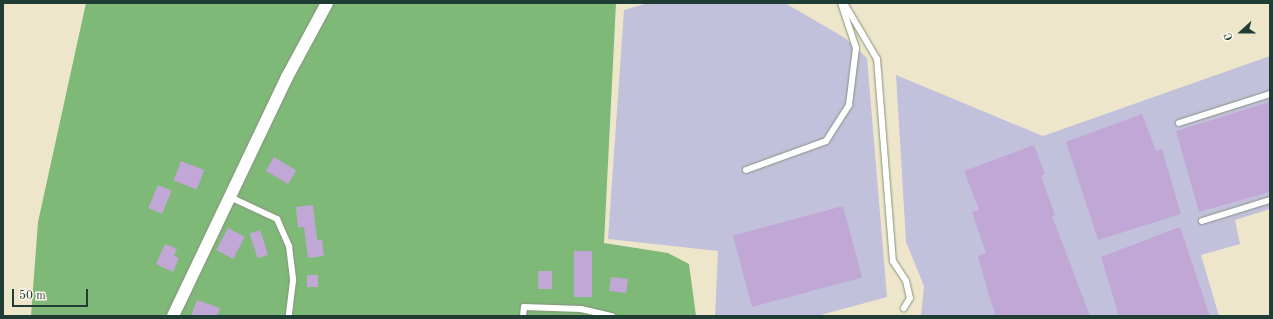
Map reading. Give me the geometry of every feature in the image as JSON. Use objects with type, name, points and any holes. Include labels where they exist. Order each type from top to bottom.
[{"type":"street","points":[[173,316],[232,198],[287,77],[327,3]]},
{"type":"lane","points":[[746,170],[826,141],[849,105],[856,48],[843,3]]},
{"type":"lane","points":[[843,3],[877,59],[893,261],[906,281],[910,298],[904,308]]},
{"type":"lane","points":[[1179,123],[1270,94]]},
{"type":"lane","points":[[232,198],[277,219],[289,246],[293,280],[289,316]]},
{"type":"lane","points":[[1202,221],[1270,200]]},
{"type":"lane","points":[[523,316],[524,307],[580,309],[612,316]]},
{"type":"shaded area","points":[[648,3],[785,3],[845,38],[867,58],[887,297],[817,316],[715,316],[718,251],[608,239],[624,10]]},
{"type":"shaded area","points":[[1270,56],[1270,209],[1235,220],[1240,244],[1201,255],[1219,316],[921,316],[924,286],[906,242],[896,75],[1043,136]]},
{"type":"green space","points":[[86,3],[616,3],[604,243],[668,253],[689,264],[696,316],[31,316],[38,222]]},
{"type":"building","points":[[1270,102],[1270,192],[1199,212],[1176,131]]},
{"type":"building","points":[[1142,114],[1156,151],[1162,149],[1181,214],[1098,240],[1066,142]]},
{"type":"building","points":[[1034,145],[1045,174],[1041,176],[1055,215],[1052,216],[1090,316],[996,316],[988,293],[978,256],[986,253],[972,212],[979,210],[964,171]]},
{"type":"building","points":[[274,157],[296,170],[288,184],[266,171]]},
{"type":"building","points":[[181,161],[204,170],[197,190],[173,181]]},
{"type":"building","points":[[158,185],[172,191],[162,214],[148,208]]},
{"type":"building","points":[[313,205],[317,240],[322,240],[324,256],[308,258],[304,227],[298,228],[296,207]]},
{"type":"building","points":[[843,206],[862,277],[752,307],[733,236]]},
{"type":"building","points":[[1180,227],[1210,316],[1119,316],[1101,257]]},
{"type":"building","points":[[228,228],[245,237],[233,259],[216,250]]},
{"type":"building","points":[[260,230],[268,255],[258,258],[250,233]]},
{"type":"building","points":[[165,244],[177,249],[174,256],[179,258],[173,272],[156,264]]},
{"type":"building","points":[[574,251],[592,251],[592,297],[574,297]]},
{"type":"building","points":[[538,271],[552,271],[552,289],[538,289]]},
{"type":"building","points":[[307,275],[318,275],[318,287],[307,287]]},
{"type":"building","points":[[611,277],[628,279],[626,293],[609,291]]},
{"type":"building","points":[[197,300],[220,308],[217,316],[191,316]]}]
